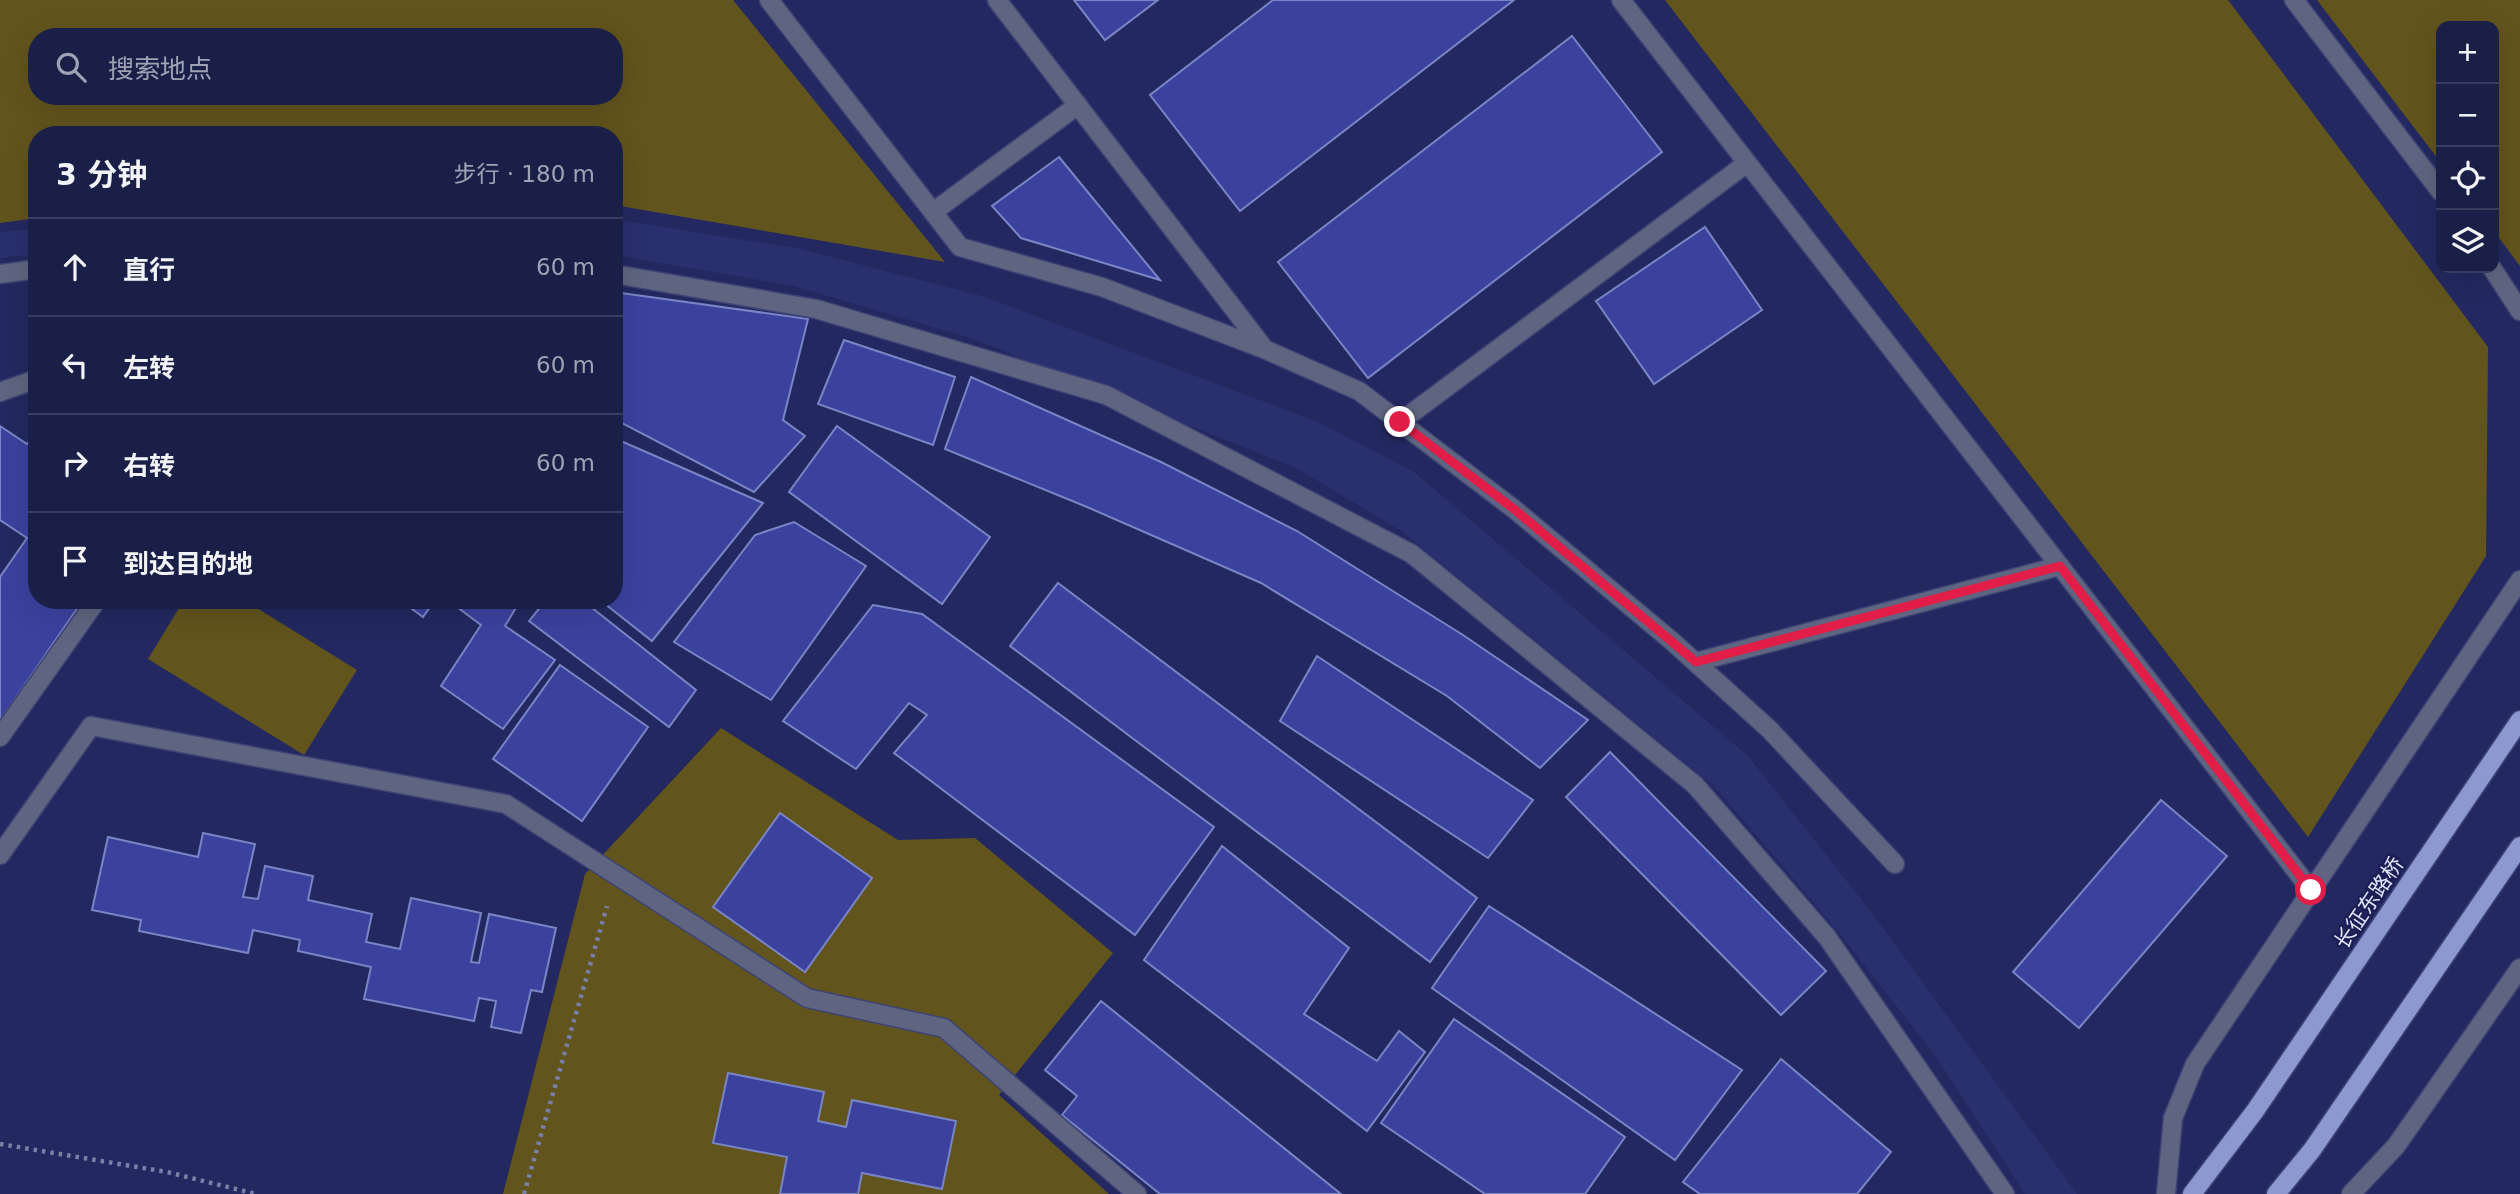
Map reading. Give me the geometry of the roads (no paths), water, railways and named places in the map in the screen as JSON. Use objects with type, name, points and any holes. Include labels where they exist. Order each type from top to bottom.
[{"type":"main road","name":"长征东路桥","points":[[2192,1194],[2255,1111],[2520,720]]},
{"type":"main road","points":[[2276,1194],[2312,1150],[2520,846]]},
{"type":"street","points":[[769,0],[960,247],[1102,287],[1264,349],[1359,390],[1514,509],[1696,662],[1770,730],[1895,864]]},
{"type":"street","points":[[997,0],[1264,349]]},
{"type":"street","points":[[1621,0],[2311,890]]},
{"type":"street","points":[[2294,0],[2436,185]]},
{"type":"street","points":[[933,212],[1078,105]]},
{"type":"street","points":[[1400,422],[1747,163]]},
{"type":"street","points":[[0,274],[28,270]]},
{"type":"street","points":[[2495,273],[2520,311]]},
{"type":"street","points":[[623,276],[816,309],[1106,395],[1412,554],[1695,785],[1827,937],[2005,1194]]},
{"type":"street","points":[[0,392],[28,382]]},
{"type":"street","points":[[1696,662],[2060,566]]},
{"type":"street","points":[[2166,1194],[2174,1118],[2195,1064],[2520,580]]},
{"type":"street","points":[[0,737],[91,609]]},
{"type":"street","points":[[0,855],[91,726],[506,804],[807,998],[944,1028],[1137,1194]]},
{"type":"street","points":[[2351,1194],[2396,1146],[2520,968]]}]
